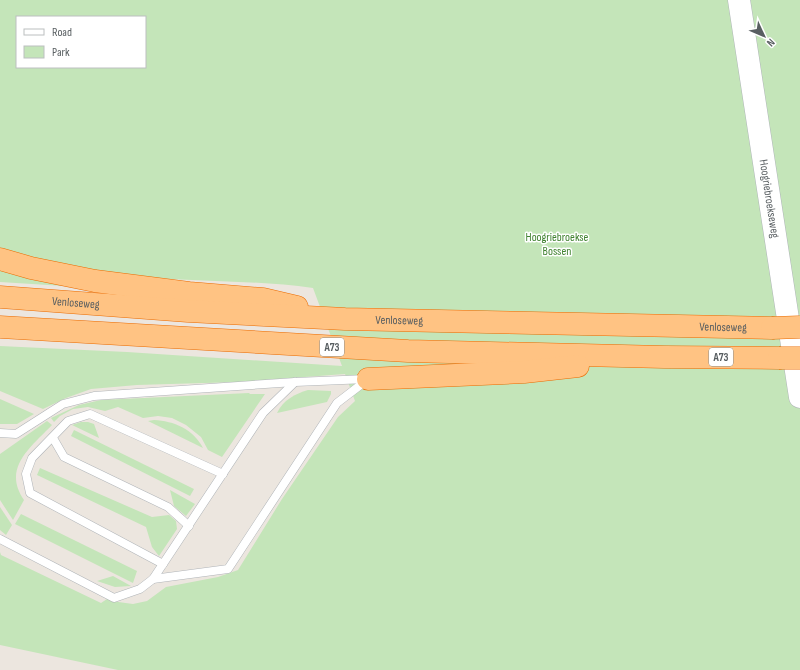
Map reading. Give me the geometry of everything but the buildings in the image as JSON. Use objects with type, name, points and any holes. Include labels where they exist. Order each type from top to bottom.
[{"type":"highway","points":[[0,259],[31,268],[95,281],[263,299],[344,319]]},
{"type":"highway","name":"Venloseweg","points":[[0,297],[188,312],[344,319],[772,328],[800,327]]},
{"type":"highway","name":"A73","points":[[0,327],[408,351],[664,357],[790,358]]},
{"type":"highway","name":"A73","points":[[368,379],[524,372],[664,357]]},
{"type":"street","name":"Hoogriebroekseweg","points":[[738,0],[800,397]]},
{"type":"lane","name":"A73","points":[[0,434],[16,434],[63,404],[94,396],[294,382],[368,379]]},
{"type":"lane","points":[[153,580],[228,568],[337,403],[368,379]]},
{"type":"lane","points":[[0,539],[114,598],[140,589],[153,580],[263,413],[294,382]]},
{"type":"lane","points":[[163,564],[30,493],[26,474],[32,458],[68,421],[90,414],[223,474]]},
{"type":"lane","points":[[53,438],[64,457],[168,507],[189,526]]},
{"type":"green space","name":"Hoogriebroekse Bossen","points":[[0,0],[800,0],[800,670],[118,670],[0,645],[0,552],[1,555],[101,603],[110,597],[111,601],[133,604],[147,601],[166,587],[218,577],[238,570],[282,499],[338,417],[355,401],[345,374],[238,382],[137,385],[91,389],[66,398],[43,409],[0,391],[0,346],[127,352],[342,366],[313,288],[292,285],[162,279],[105,273],[0,252]]},
{"type":"green space","points":[[0,266],[80,287],[0,282]]},
{"type":"green space","points":[[308,390],[331,391],[331,394],[327,402],[277,413],[283,404],[290,398]]},
{"type":"green space","points":[[249,393],[265,394],[222,457],[208,450],[201,437],[186,425],[172,418],[158,416],[143,418],[118,407],[105,411],[88,407],[73,409],[60,416],[54,422],[51,418],[79,405],[101,400]]},
{"type":"green space","points":[[0,399],[34,414],[17,424],[0,424]]},
{"type":"green space","points":[[154,420],[169,422],[182,427],[199,441],[203,448],[148,421]]},
{"type":"green space","points":[[47,421],[52,425],[28,450],[17,468],[16,478],[18,489],[24,500],[13,520],[0,500],[0,454]]},
{"type":"green space","points":[[81,422],[94,424],[99,438],[72,425]]},
{"type":"green space","points":[[74,430],[194,489],[190,496],[71,436]]},
{"type":"green space","points":[[40,468],[152,517],[169,515],[176,521],[177,529],[159,556],[152,547],[146,527],[37,475]]},
{"type":"green space","points":[[170,490],[195,504],[186,516],[174,506]]},
{"type":"green space","points":[[0,507],[12,525],[6,535],[0,530]]},
{"type":"green space","points":[[21,514],[137,571],[133,583],[15,524]]},
{"type":"green space","points":[[113,576],[131,586],[115,587],[97,581]]}]
